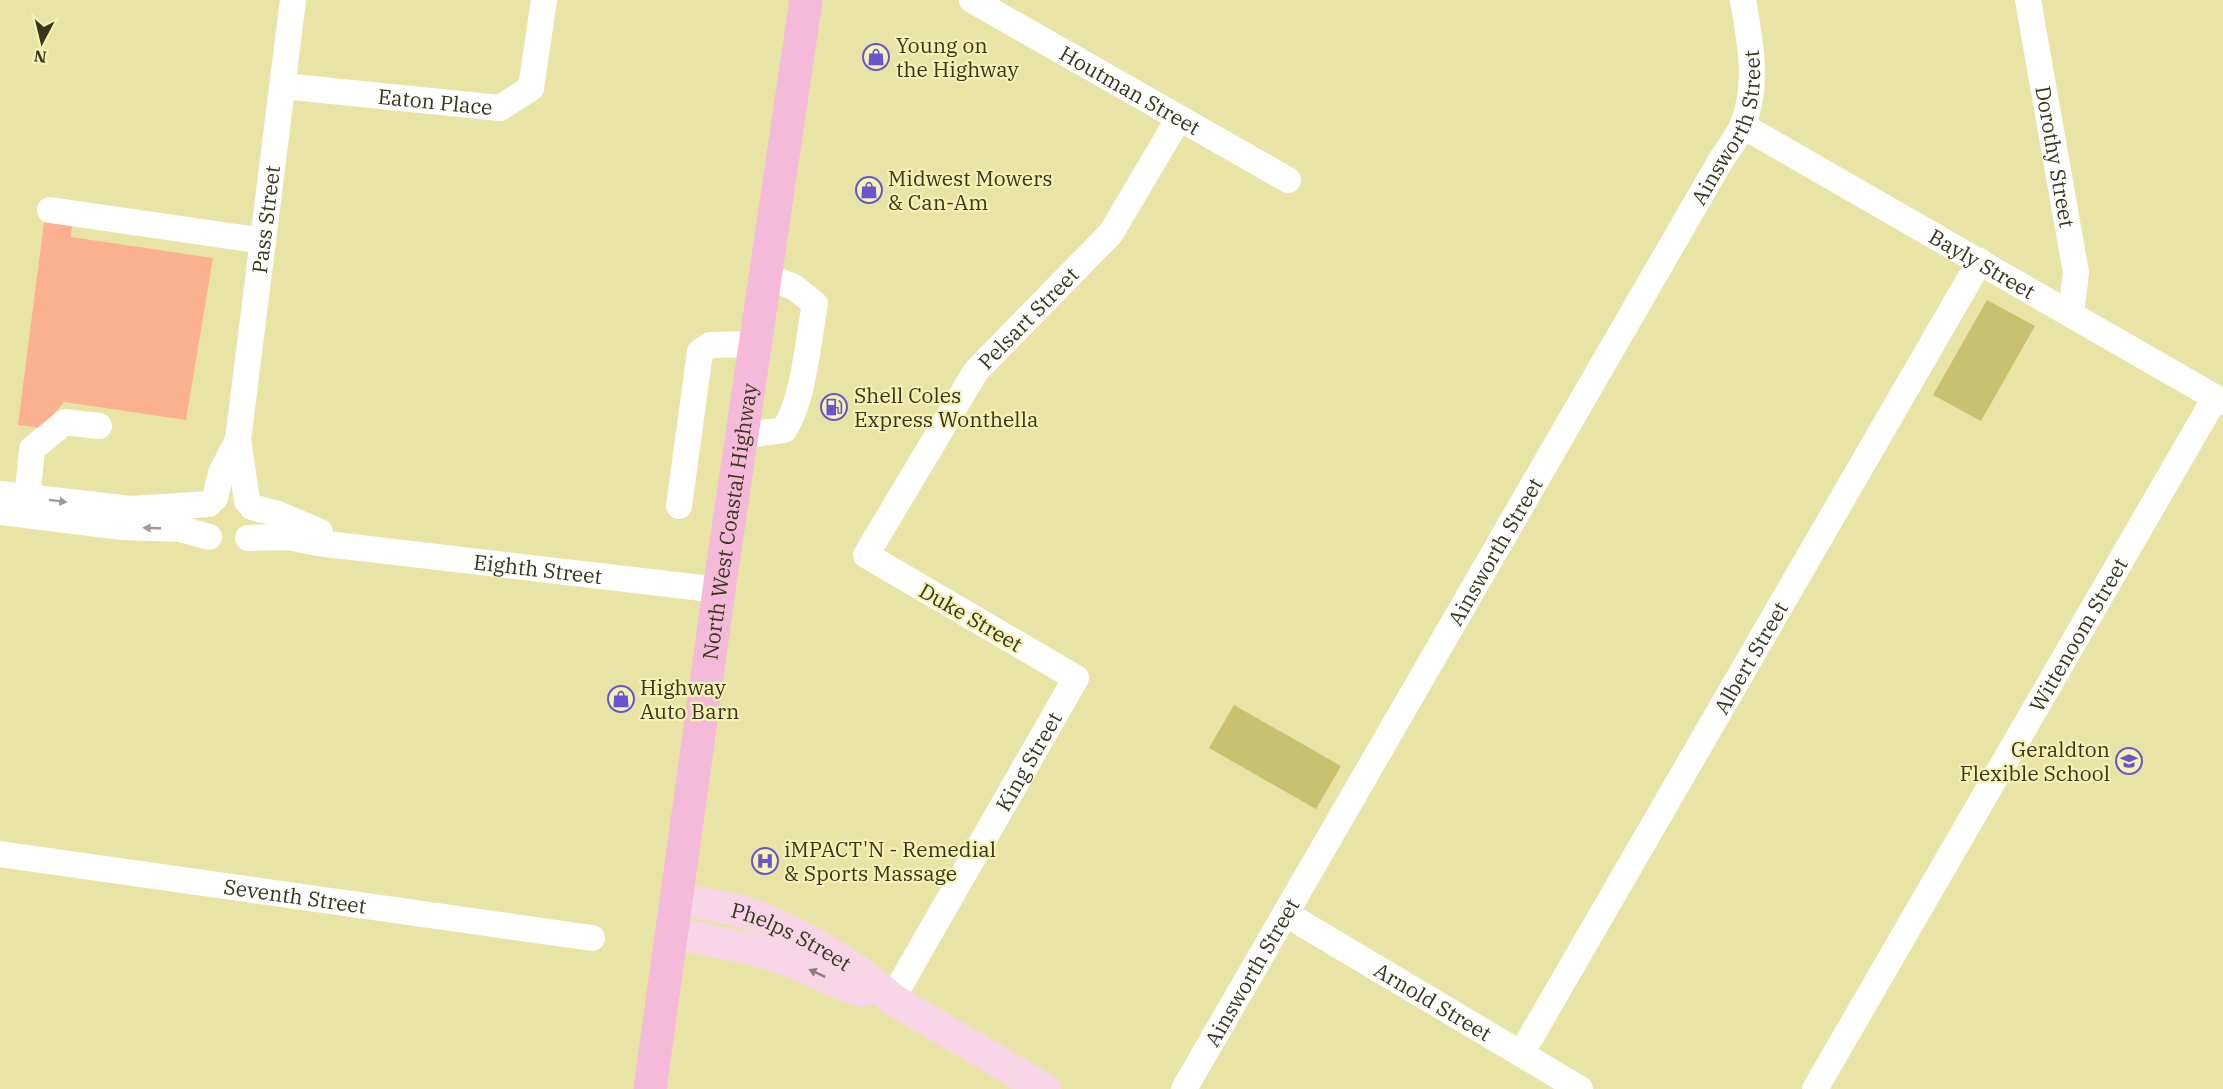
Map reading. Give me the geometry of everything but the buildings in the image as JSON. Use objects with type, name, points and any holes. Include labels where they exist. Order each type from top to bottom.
[{"type":"highway","name":"North West Coastal Highway","points":[[765,276],[794,0]]},
{"type":"highway","name":"North West Coastal Highway","points":[[650,1089],[719,590],[806,0]]},
{"type":"main road","name":"Phelps Street","points":[[676,899],[729,909],[765,920],[855,970],[872,981],[892,999],[1045,1089]]},
{"type":"main road","name":"Phelps Street","points":[[671,933],[753,951],[797,964],[849,988],[892,999]]},
{"type":"street","name":"Pass Street","points":[[249,504],[238,440],[293,0]]},
{"type":"street","name":"Eaton Place","points":[[282,86],[500,108],[531,88],[544,0]]},
{"type":"street","name":"Houtman Street","points":[[972,0],[1288,180]]},
{"type":"street","name":"Ainsworth Street","points":[[1185,1087],[1743,126],[1752,88],[1752,53],[1743,0]]},
{"type":"street","name":"Dorothy Street","points":[[2028,0],[2076,273],[2071,314]]},
{"type":"street","name":"Pelsart Street","points":[[866,555],[976,371],[1112,233],[1179,118]]},
{"type":"street","name":"Bayly Street","points":[[1743,126],[2219,400]]},
{"type":"street","points":[[50,210],[263,241]]},
{"type":"street","name":"Albert Street","points":[[1521,1054],[1980,261]]},
{"type":"street","points":[[742,436],[784,430],[791,419],[803,371],[815,304],[794,287],[765,276]]},
{"type":"street","points":[[679,506],[700,352],[710,345],[756,344]]},
{"type":"street","name":"Wittenoom Street","points":[[1815,1089],[2219,400]]},
{"type":"street","points":[[27,506],[32,449],[65,422],[99,426]]},
{"type":"street","name":"Pass Street","points":[[212,501],[238,440]]},
{"type":"street","points":[[0,494],[27,506],[122,527],[181,529],[209,537],[216,543],[233,546],[248,538],[255,522],[249,504],[232,494],[212,501],[131,509],[27,506],[0,512]]},
{"type":"street","points":[[209,537],[203,521],[204,512],[212,501]]},
{"type":"street","name":"Eighth Street","points":[[249,504],[359,548]]},
{"type":"street","name":"Eighth Street","points":[[248,538],[288,537],[318,543],[719,590]]},
{"type":"street","name":"Duke Street","points":[[866,555],[1076,678]]},
{"type":"street","name":"King Street","points":[[892,999],[1076,678]]},
{"type":"street","name":"Seventh Street","points":[[0,854],[592,938]]},
{"type":"street","name":"Arnold Street","points":[[1286,914],[1580,1089]]},
{"type":"shaded area","points":[[44,222],[72,226],[71,237],[213,258],[186,420],[64,402],[42,428],[18,425]]},
{"type":"shaded area","points":[[1987,300],[2035,326],[1981,421],[1933,395]]},
{"type":"shaded area","points":[[1234,705],[1341,766],[1316,809],[1209,748]]},
{"type":"place","name":"Young on the Highway","points":[[876,57]]},
{"type":"place","name":"Midwest Mowers & Can-Am","points":[[869,190]]},
{"type":"place","name":"Shell Coles Express Wonthella","points":[[834,407]]},
{"type":"place","name":"Highway Auto Barn","points":[[621,699]]},
{"type":"place","name":"Geraldton Flexible School","points":[[2129,761]]},
{"type":"place","name":"iMPACT'N - Remedial & Sports Massage","points":[[765,861]]}]
